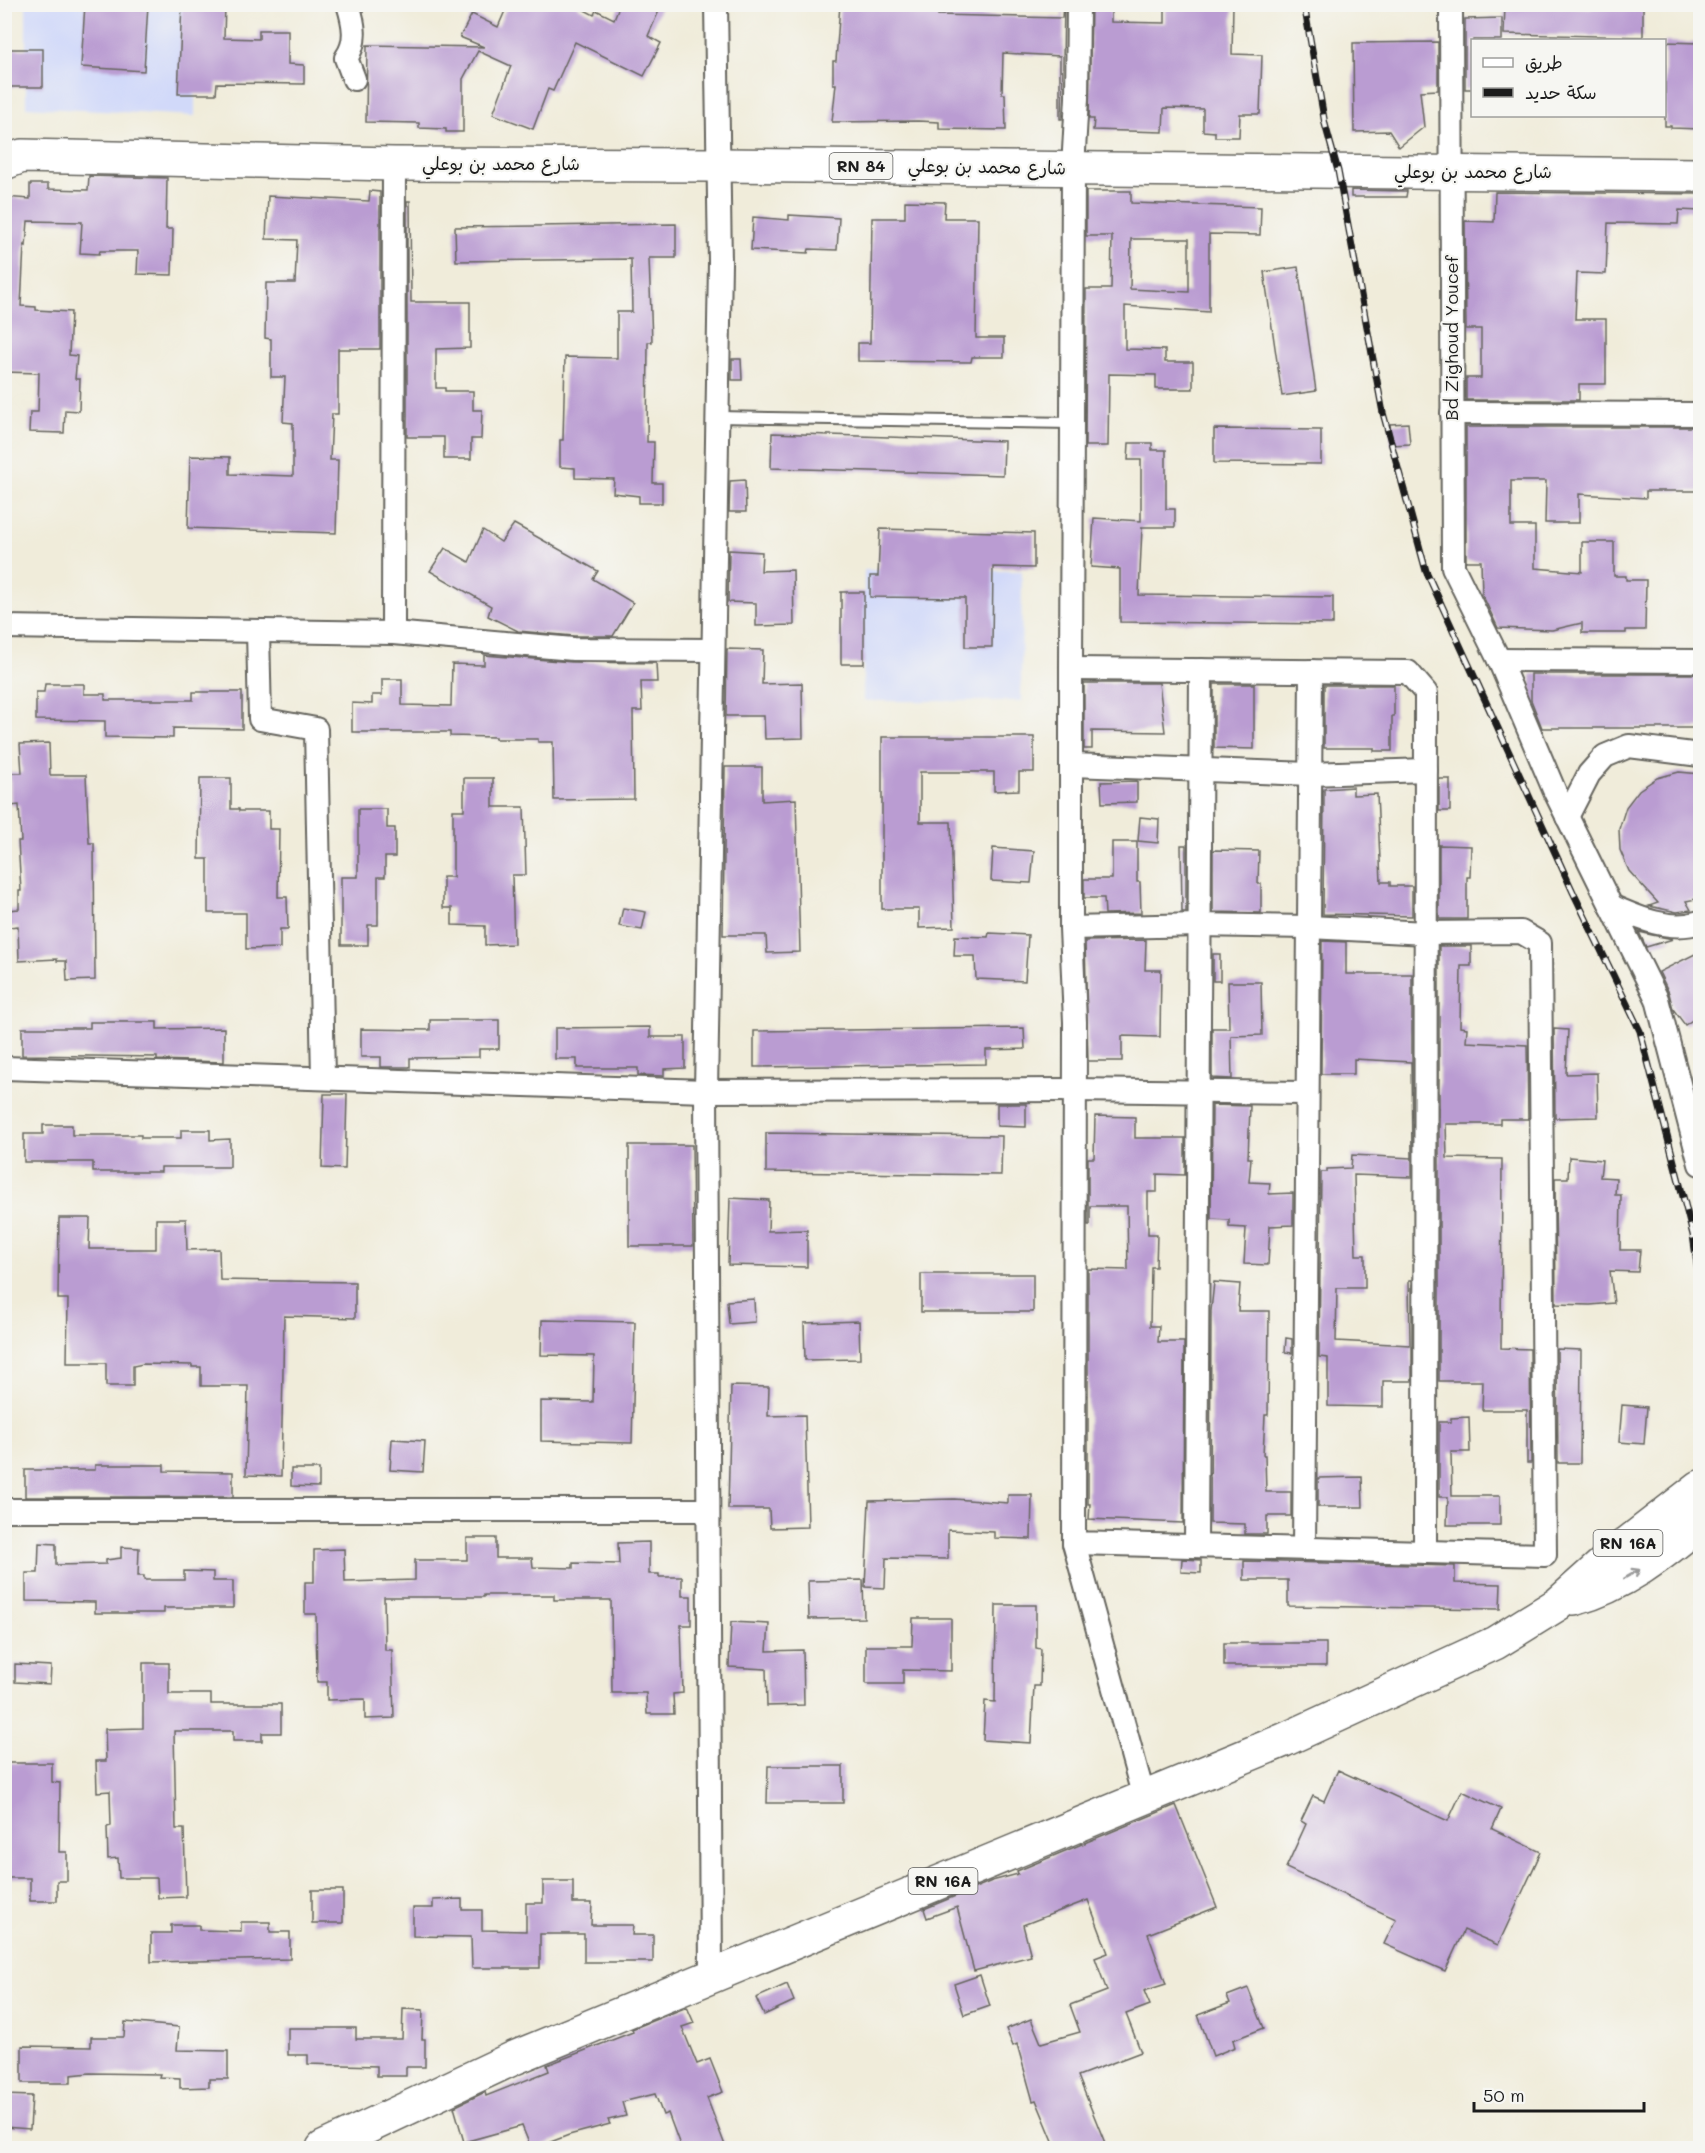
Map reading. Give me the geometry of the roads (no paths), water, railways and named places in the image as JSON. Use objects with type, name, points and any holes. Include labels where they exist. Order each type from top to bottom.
[{"type":"main road","name":"شارع محمد بن بوعلي","points":[[10,155],[394,164],[1452,171],[1701,175]]},
{"type":"main road","name":"RN 16A","points":[[323,2148],[513,2058],[1284,1740],[1496,1643],[1558,1604],[1615,1553],[1701,1487]]},
{"type":"main road","points":[[1558,1604],[1599,1590],[1638,1571],[1701,1523]]},
{"type":"street","points":[[348,4],[353,22],[354,47],[346,58],[354,79]]},
{"type":"street","points":[[711,1977],[706,1091],[720,263],[716,4]]},
{"type":"street","points":[[1078,4],[1077,98],[1073,168],[1071,669],[1071,928],[1075,1023],[1074,1543],[1144,1798]]},
{"type":"street","name":"Bd Zighoud Youcef","points":[[1451,4],[1453,567],[1499,660],[1567,817],[1657,999],[1701,1164]]},
{"type":"street","points":[[393,633],[394,164]]},
{"type":"street","points":[[1452,413],[1701,414]]},
{"type":"street","points":[[4,627],[393,633],[573,649],[712,650]]},
{"type":"street","points":[[258,631],[260,720],[316,729],[323,1078]]},
{"type":"street","points":[[1499,660],[1701,662]]},
{"type":"street","points":[[1071,669],[1408,672],[1426,693],[1425,1552]]},
{"type":"street","points":[[1196,1546],[1201,670]]},
{"type":"street","points":[[1304,1549],[1311,671]]},
{"type":"street","points":[[1567,817],[1589,774],[1605,756],[1629,746],[1701,755]]},
{"type":"street","points":[[1072,765],[1200,768],[1310,774],[1426,770]]},
{"type":"street","points":[[1611,906],[1660,924],[1695,924],[1701,921]]},
{"type":"street","points":[[1071,928],[1199,925],[1309,927],[1426,933],[1521,932],[1540,943],[1545,1555],[1074,1543]]},
{"type":"street","points":[[4,1068],[706,1091],[1074,1090],[1307,1093]]},
{"type":"street","points":[[4,1510],[708,1510]]},
{"type":"lane","points":[[717,417],[1072,423]]},
{"type":"railway","points":[[1304,4],[1325,124],[1338,171],[1383,413],[1426,571],[1573,892],[1640,1031],[1693,1235],[1700,1286]]}]
